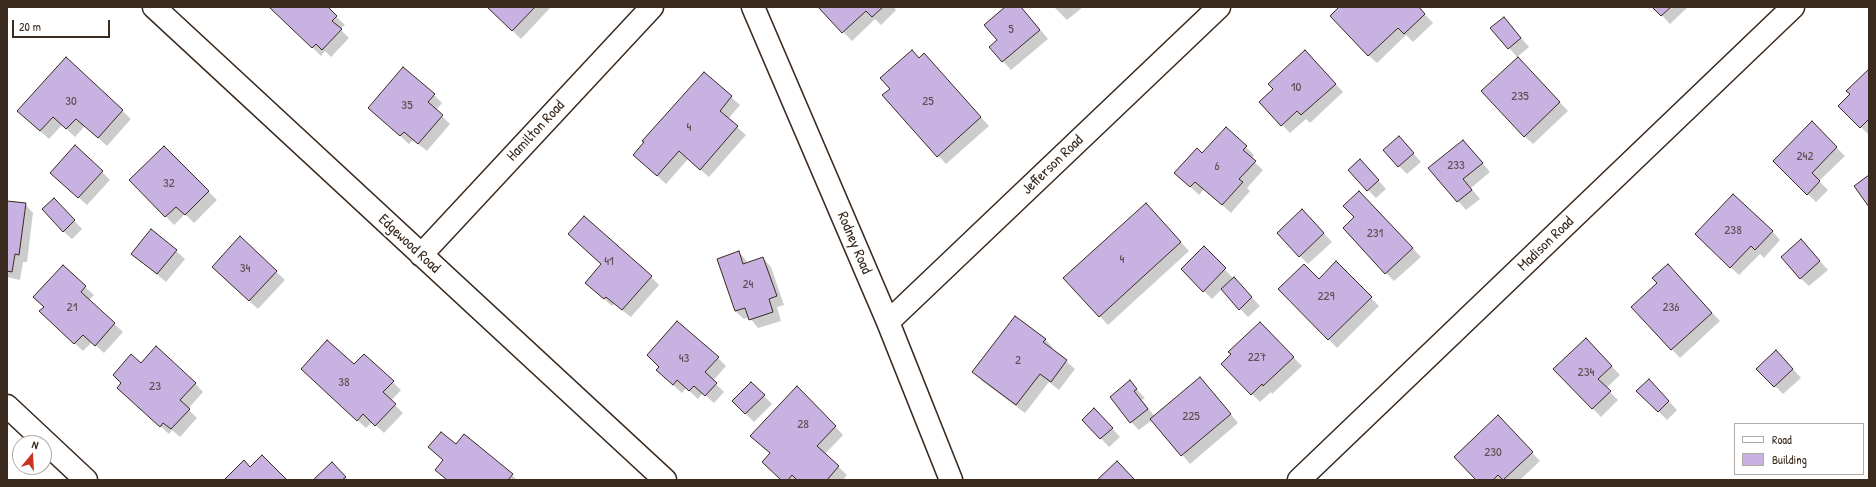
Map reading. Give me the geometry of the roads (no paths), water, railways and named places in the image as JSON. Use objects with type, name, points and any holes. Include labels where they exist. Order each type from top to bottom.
[{"type":"street","name":"Edgewood Road","points":[[154,7],[665,480]]},
{"type":"street","name":"Hamilton Road","points":[[421,255],[652,7]]},
{"type":"street","name":"Rodney Road","points":[[753,7],[888,322],[951,480]]},
{"type":"street","name":"Jefferson Road","points":[[888,322],[1219,7]]},
{"type":"street","name":"Madison Road","points":[[1299,480],[1793,7]]},
{"type":"street","points":[[7,406],[86,480]]}]
